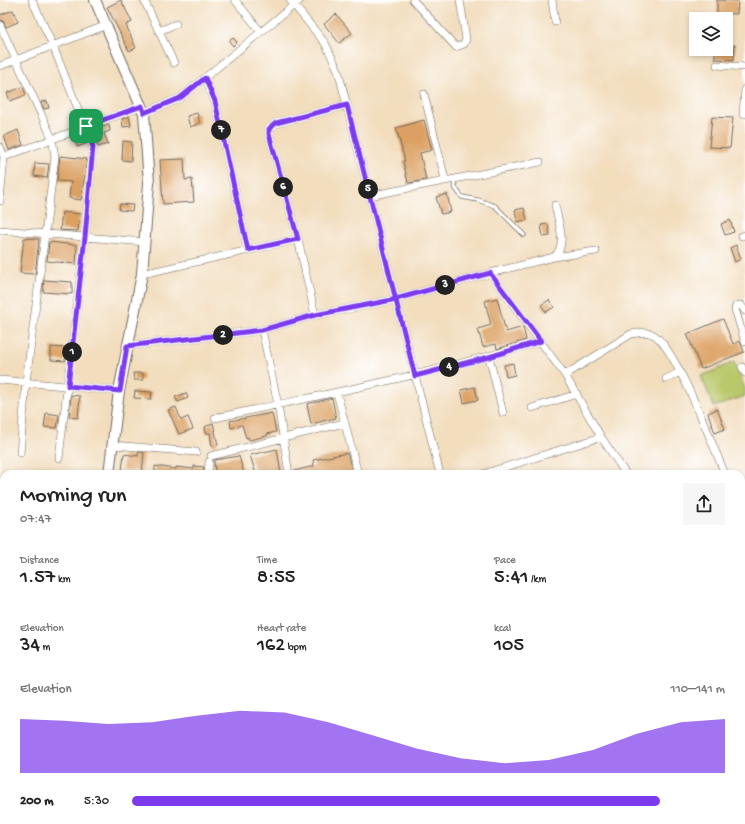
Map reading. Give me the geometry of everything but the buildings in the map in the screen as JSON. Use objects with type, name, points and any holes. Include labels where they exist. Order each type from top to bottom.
[{"type":"street","points":[[32,0],[53,46],[86,126],[93,147],[85,237],[59,458]]},
{"type":"street","points":[[95,0],[143,110],[149,183],[142,274],[127,346],[110,470]]},
{"type":"street","points":[[144,0],[174,63]]},
{"type":"street","points":[[235,0],[261,32]]},
{"type":"street","points":[[413,0],[456,47],[464,44],[466,39],[460,0]]},
{"type":"street","points":[[552,0],[555,22]]},
{"type":"street","points":[[4,158],[86,126],[180,98],[261,32],[295,2],[324,43],[338,70],[439,470]]},
{"type":"street","points":[[159,31],[176,24]]},
{"type":"street","points":[[0,25],[52,138],[55,157],[26,382],[20,453]]},
{"type":"street","points":[[0,66],[107,25]]},
{"type":"street","points":[[717,65],[745,68]]},
{"type":"street","points":[[205,78],[215,101],[248,250]]},
{"type":"street","points":[[745,89],[743,114],[745,114]]},
{"type":"street","points":[[424,94],[449,179]]},
{"type":"street","points":[[315,315],[298,239],[269,134],[269,129],[276,123],[347,105]]},
{"type":"street","points":[[0,147],[4,158],[0,201]]},
{"type":"street","points":[[370,196],[540,162]]},
{"type":"street","points":[[554,258],[560,253],[562,243],[555,205]]},
{"type":"street","points":[[0,230],[144,242]]},
{"type":"street","points":[[142,274],[298,239]]},
{"type":"street","points":[[127,346],[262,330],[315,315],[396,299],[490,273],[554,258],[596,251]]},
{"type":"street","points":[[490,273],[565,375],[601,437],[623,470]]},
{"type":"street","points":[[745,311],[742,305],[736,306],[735,309],[745,342]]},
{"type":"street","points":[[262,330],[278,405],[288,470]]},
{"type":"street","points":[[565,375],[631,334],[643,332],[653,334],[660,340],[673,357],[723,470]]},
{"type":"street","points":[[215,418],[415,376],[489,357],[541,341]]},
{"type":"street","points":[[489,357],[503,413]]},
{"type":"street","points":[[666,380],[680,372]]},
{"type":"street","points":[[0,380],[120,391]]},
{"type":"street","points":[[337,393],[357,470]]},
{"type":"street","points":[[532,408],[577,394]]},
{"type":"street","points":[[209,470],[210,459],[344,423]]},
{"type":"street","points":[[496,470],[601,437]]},
{"type":"street","points":[[113,445],[196,452]]},
{"type":"lane","points":[[449,179],[462,197],[495,206],[509,218],[524,235]]},
{"type":"green space","points":[[734,362],[745,388],[745,396],[714,407],[701,376]]},
{"type":"route","points":[[86,126],[93,147],[85,237],[68,386],[120,391],[127,346],[262,330],[315,315],[392,300],[396,299],[490,273],[541,341],[489,357],[415,376],[396,299],[347,105],[276,123],[269,129],[269,134],[298,239],[248,250],[215,101],[205,78],[180,98],[144,113],[142,106],[86,126]]}]
